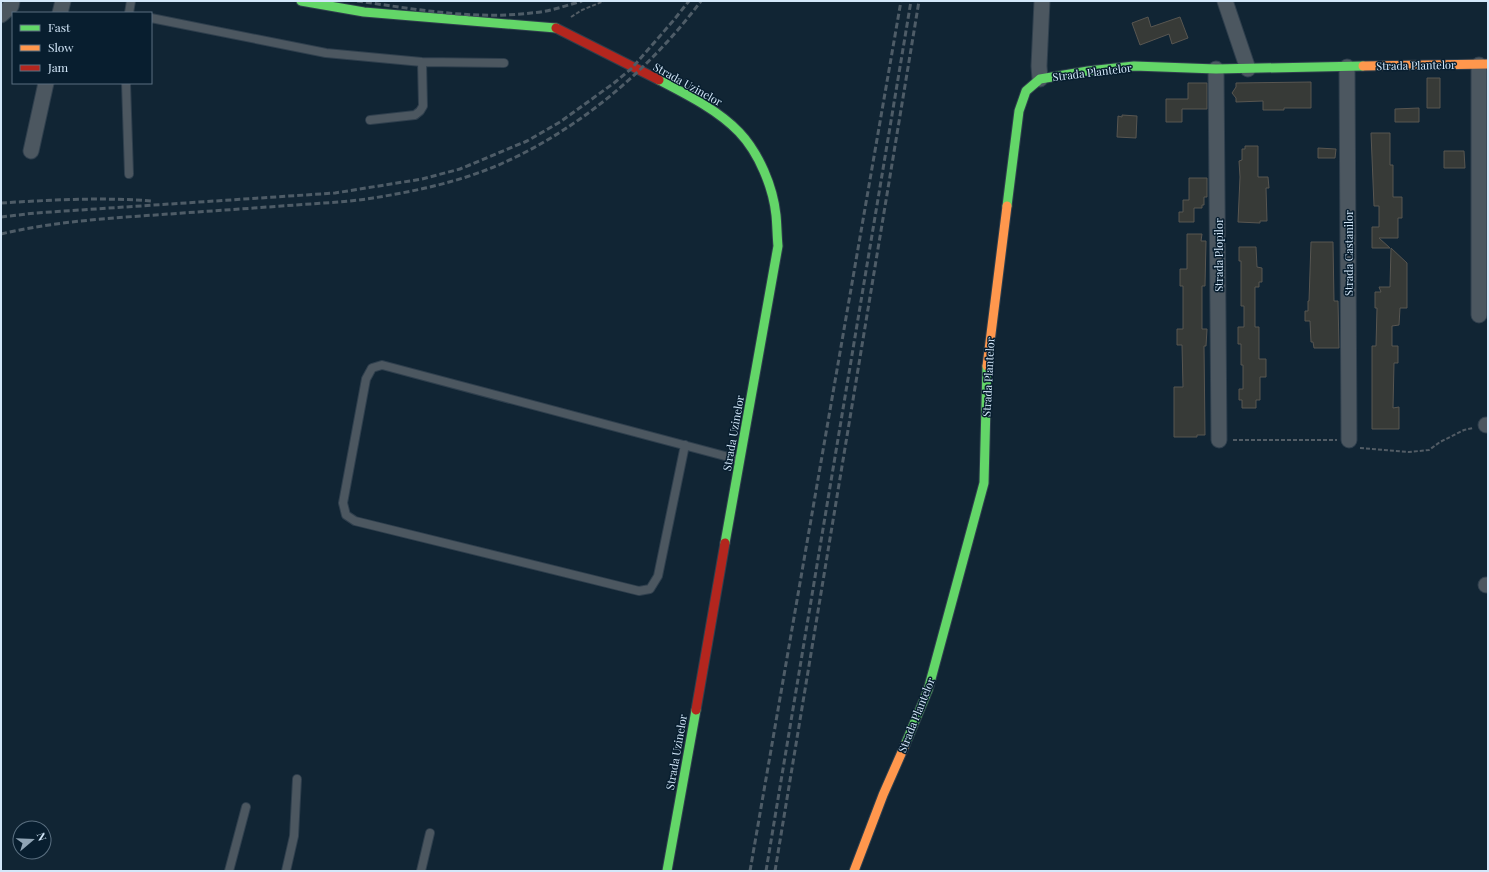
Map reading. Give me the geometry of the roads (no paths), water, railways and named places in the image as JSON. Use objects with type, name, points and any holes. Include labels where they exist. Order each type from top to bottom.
[{"type":"street","points":[[1,15],[10,6],[12,1]]},
{"type":"street","points":[[60,12],[63,1]]},
{"type":"street","name":"Strada Uzinelor","points":[[301,1],[364,12],[556,28],[630,67],[672,87],[711,109],[739,132],[759,160],[769,184],[776,214],[778,246],[668,871]]},
{"type":"street","points":[[1040,78],[1039,66],[1042,1]]},
{"type":"street","points":[[1225,1],[1248,69]]},
{"type":"street","points":[[1479,315],[1483,64]]},
{"type":"street","name":"Strada Plantelor","points":[[854,871],[883,795],[928,690],[984,483],[987,360],[1019,111],[1026,91],[1040,78],[1134,66],[1248,69],[1483,64]]},
{"type":"street","name":"Strada Castanilor","points":[[1347,66],[1349,440]]},
{"type":"street","name":"Strada Plopilor","points":[[1216,69],[1219,440]]},
{"type":"street","points":[[31,150],[46,84]]},
{"type":"lane","points":[[129,12],[131,1]]},
{"type":"lane","points":[[152,18],[326,53],[422,62],[504,63]]},
{"type":"lane","points":[[370,120],[415,115],[420,111],[423,106],[422,62]]},
{"type":"lane","points":[[126,84],[129,174]]},
{"type":"lane","points":[[685,445],[658,576],[650,589],[639,591],[355,521],[346,514],[343,504],[366,379],[372,368],[382,365],[685,445],[740,460]]},
{"type":"lane","points":[[286,871],[294,836],[296,779]]},
{"type":"lane","points":[[229,871],[246,807]]},
{"type":"lane","points":[[421,871],[430,833]]},
{"type":"railway","points":[[357,1],[444,13],[488,15],[509,15],[537,12],[582,1]]},
{"type":"railway","points":[[1,217],[35,213],[335,193],[422,179],[460,169],[527,141],[560,122],[614,83],[632,68],[689,1]]},
{"type":"railway","points":[[1,234],[43,226],[85,221],[364,199],[423,189],[472,175],[503,163],[532,149],[586,114],[637,73],[660,50],[701,1]]},
{"type":"railway","points":[[750,871],[901,1]]},
{"type":"railway","points":[[766,871],[911,1]]},
{"type":"railway","points":[[775,871],[919,1]]},
{"type":"railway","points":[[1,203],[95,199],[151,201]]}]
